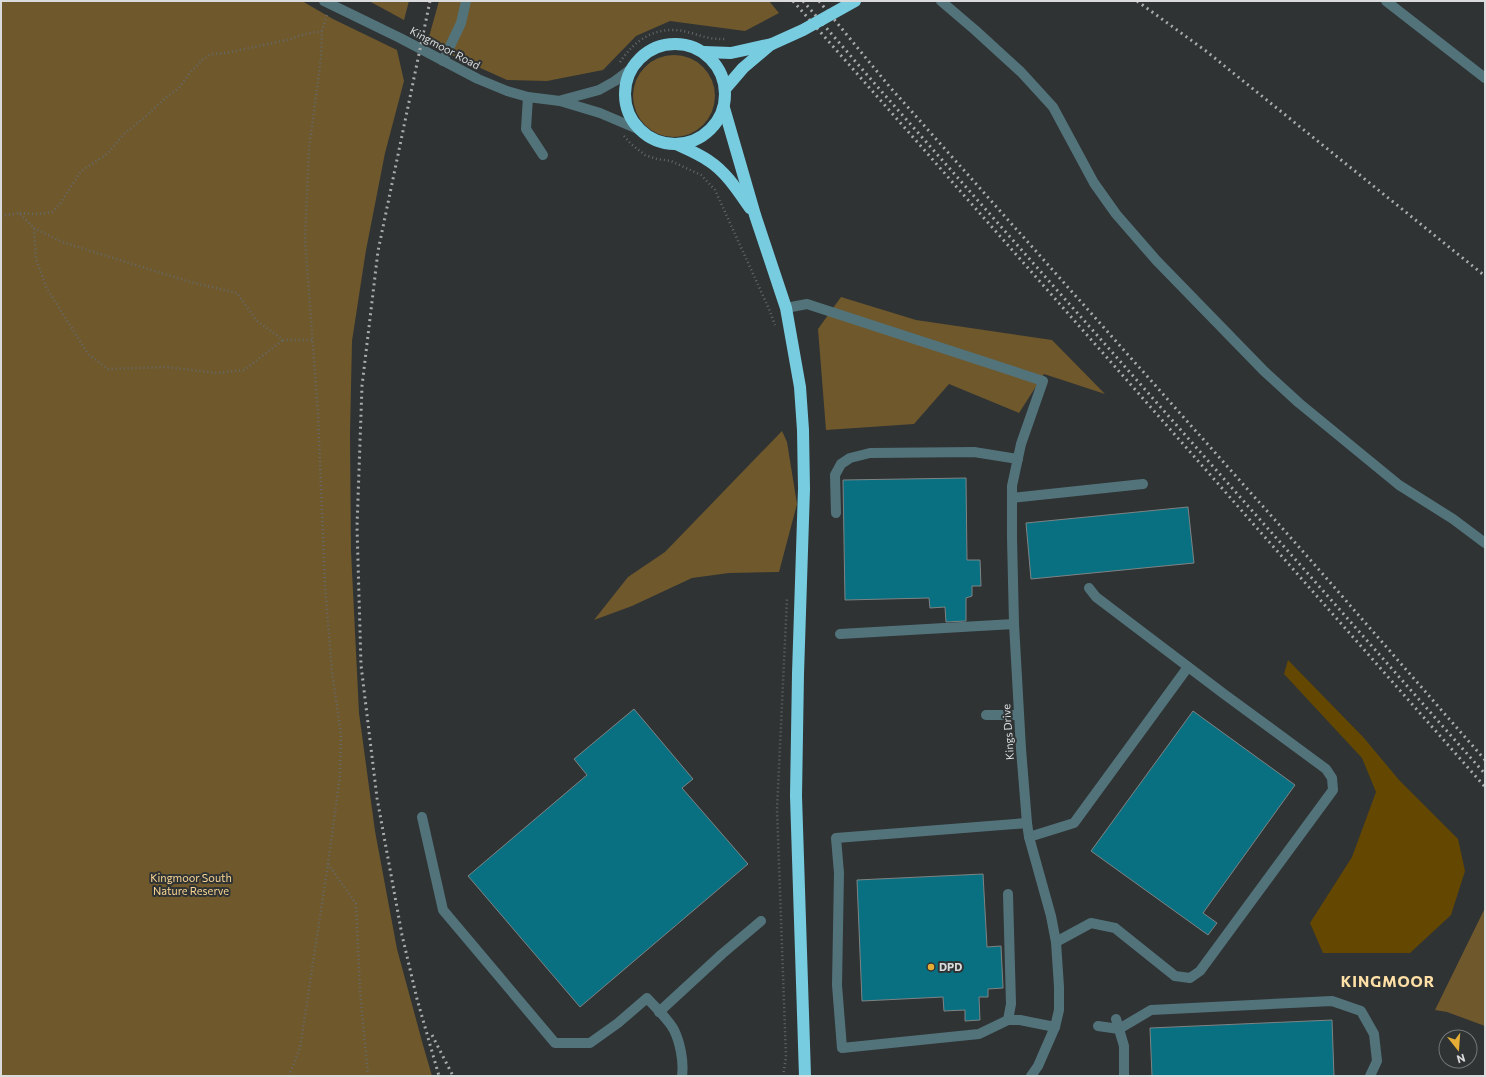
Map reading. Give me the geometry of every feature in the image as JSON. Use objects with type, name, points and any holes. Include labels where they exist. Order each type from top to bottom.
[{"type":"highway","points":[[704,52],[731,53],[772,44],[803,30],[855,1]]},
{"type":"highway","points":[[755,215],[734,186],[716,167],[702,157],[676,144],[660,142],[646,135],[632,121],[625,101],[626,84],[631,69],[643,54],[664,44],[687,44],[704,52],[719,68],[725,89],[724,108],[755,215],[786,308],[800,387],[803,430],[804,489],[796,796],[805,1076]]},
{"type":"highway","points":[[725,89],[743,68],[772,44]]},
{"type":"highway","points":[[676,144],[694,140],[706,134],[715,124],[724,108]]},
{"type":"street","points":[[443,61],[461,23],[466,1]]},
{"type":"street","points":[[941,1],[1021,72],[1053,107],[1094,183],[1116,214],[1156,260],[1264,371],[1305,408],[1399,485],[1453,519],[1485,543]]},
{"type":"street","points":[[1386,1],[1485,78]]},
{"type":"street","name":"Kingmoor Road","points":[[327,3],[400,38],[478,79],[507,91],[528,97],[560,101],[612,117],[640,130]]},
{"type":"street","name":"Kingmoor Road","points":[[560,101],[600,90],[631,69]]},
{"type":"street","points":[[528,97],[526,129],[543,155]]},
{"type":"street","name":"Kings Drive","points":[[786,308],[807,304],[1043,381],[1021,444],[1012,486],[1014,624],[1027,823],[1029,837],[1056,942],[1058,969],[1059,1010],[1054,1027],[1038,1066],[1031,1076]]},
{"type":"street","points":[[836,512],[835,474],[841,464],[850,458],[870,453],[974,452],[1018,459]]},
{"type":"street","points":[[1012,498],[1144,484]]},
{"type":"street","points":[[1056,942],[1091,923],[1115,928],[1175,976],[1190,978],[1200,972],[1333,790],[1332,778],[1326,769],[1096,597],[1089,588]]},
{"type":"street","points":[[840,634],[1014,624]]},
{"type":"street","points":[[1029,837],[1074,823],[1188,667]]},
{"type":"street","points":[[986,715],[1019,715]]},
{"type":"street","points":[[422,817],[443,910],[555,1043],[590,1043],[618,1023],[647,998],[674,1029],[680,1047],[683,1069],[682,1076]]},
{"type":"street","points":[[1027,823],[836,838],[839,873],[837,985],[842,1048],[980,1034],[1008,1020],[1020,1020],[1054,1027]]},
{"type":"street","points":[[1008,894],[1011,1004],[1008,1020]]},
{"type":"street","points":[[659,1012],[722,954],[761,921]]},
{"type":"street","points":[[1098,1026],[1118,1024],[1151,1010],[1332,1001],[1361,1011],[1374,1034],[1377,1061],[1370,1076]]},
{"type":"street","points":[[1118,1024],[1124,1046],[1124,1076]]},
{"type":"path","points":[[289,1076],[300,1048],[340,775],[341,734],[332,672],[325,585],[314,340],[305,239],[309,149],[322,58],[322,31],[327,3]]},
{"type":"path","points":[[618,64],[628,50],[639,40],[655,33],[673,30],[691,32],[709,38],[730,40]]},
{"type":"path","points":[[1,216],[20,213],[38,214],[52,212],[60,204],[81,171],[107,154],[125,133],[165,98],[179,88],[202,60],[211,54],[226,53],[322,31]]},
{"type":"path","points":[[621,132],[631,144],[645,155],[685,167],[701,175],[715,190],[769,309],[777,331]]},
{"type":"path","points":[[20,213],[34,228],[62,242],[190,282],[237,293],[256,320],[283,340],[314,340]]},
{"type":"path","points":[[34,228],[36,259],[46,287],[88,354],[108,369],[165,367],[217,373],[244,370],[283,340]]},
{"type":"path","points":[[783,1076],[786,1058],[777,809],[787,596]]},
{"type":"path","points":[[328,864],[356,904],[360,991],[368,1076]]},
{"type":"green space","name":"Kingmoor South Nature Reserve","points":[[1,1],[302,1],[333,19],[397,50],[404,81],[385,153],[366,250],[352,341],[350,434],[351,551],[359,713],[375,831],[397,949],[432,1076],[1,1076]]},
{"type":"green space","points":[[369,1],[409,1],[404,20]]},
{"type":"green space","points":[[439,1],[769,1],[779,13],[745,31],[670,21],[636,36],[603,70],[547,81],[507,80],[427,44]]},
{"type":"green space","points":[[674,55],[690,59],[703,67],[711,80],[715,96],[711,112],[703,125],[690,133],[674,137],[658,133],[645,125],[637,112],[633,96],[637,80],[645,67],[658,59]]},
{"type":"green space","points":[[841,297],[916,320],[1052,340],[1105,394],[1044,374],[1019,413],[949,384],[914,424],[826,430],[818,329]]},
{"type":"green space","points":[[782,431],[787,442],[797,504],[779,572],[729,573],[692,578],[632,606],[594,620],[628,577],[665,552]]},
{"type":"green space","points":[[1485,908],[1485,1026],[1447,1012],[1435,1010]]},
{"type":"shaded area","points":[[1288,660],[1364,738],[1399,780],[1458,839],[1465,871],[1451,915],[1410,953],[1323,953],[1310,923],[1352,857],[1376,792],[1362,758],[1284,674]]},
{"type":"building","points":[[966,478],[967,560],[980,560],[981,586],[972,586],[972,596],[966,598],[966,621],[946,622],[945,607],[930,608],[929,598],[845,600],[843,480]]},
{"type":"building","points":[[1188,507],[1194,563],[1031,579],[1026,523]]},
{"type":"building","points":[[634,709],[693,779],[682,788],[748,864],[580,1007],[468,876],[587,775],[574,759]]},
{"type":"building","points":[[1193,711],[1295,785],[1203,913],[1217,923],[1208,935],[1091,851]]},
{"type":"building","name":"DPD","points":[[983,874],[987,947],[1001,946],[1003,988],[988,989],[988,997],[979,997],[980,1020],[965,1021],[965,1010],[944,1011],[943,997],[862,1001],[857,880]]},
{"type":"building","points":[[1332,1020],[1334,1076],[1152,1076],[1150,1028]]},
{"type":"railway","points":[[430,1],[378,251],[362,386],[357,527],[361,665],[377,798],[402,935],[417,999],[439,1076]]},
{"type":"railway","points":[[793,1],[1485,787]]},
{"type":"railway","points":[[803,1],[1485,774]]},
{"type":"railway","points":[[819,1],[889,86],[1307,556],[1485,760]]},
{"type":"railway","points":[[1137,1],[1206,51],[1485,276]]},
{"type":"railway","points":[[432,1035],[453,1076]]},
{"type":"place","name":"DPD","points":[[931,967]]},
{"type":"district","name":"KINGMOOR","points":[[1388,982]]}]
